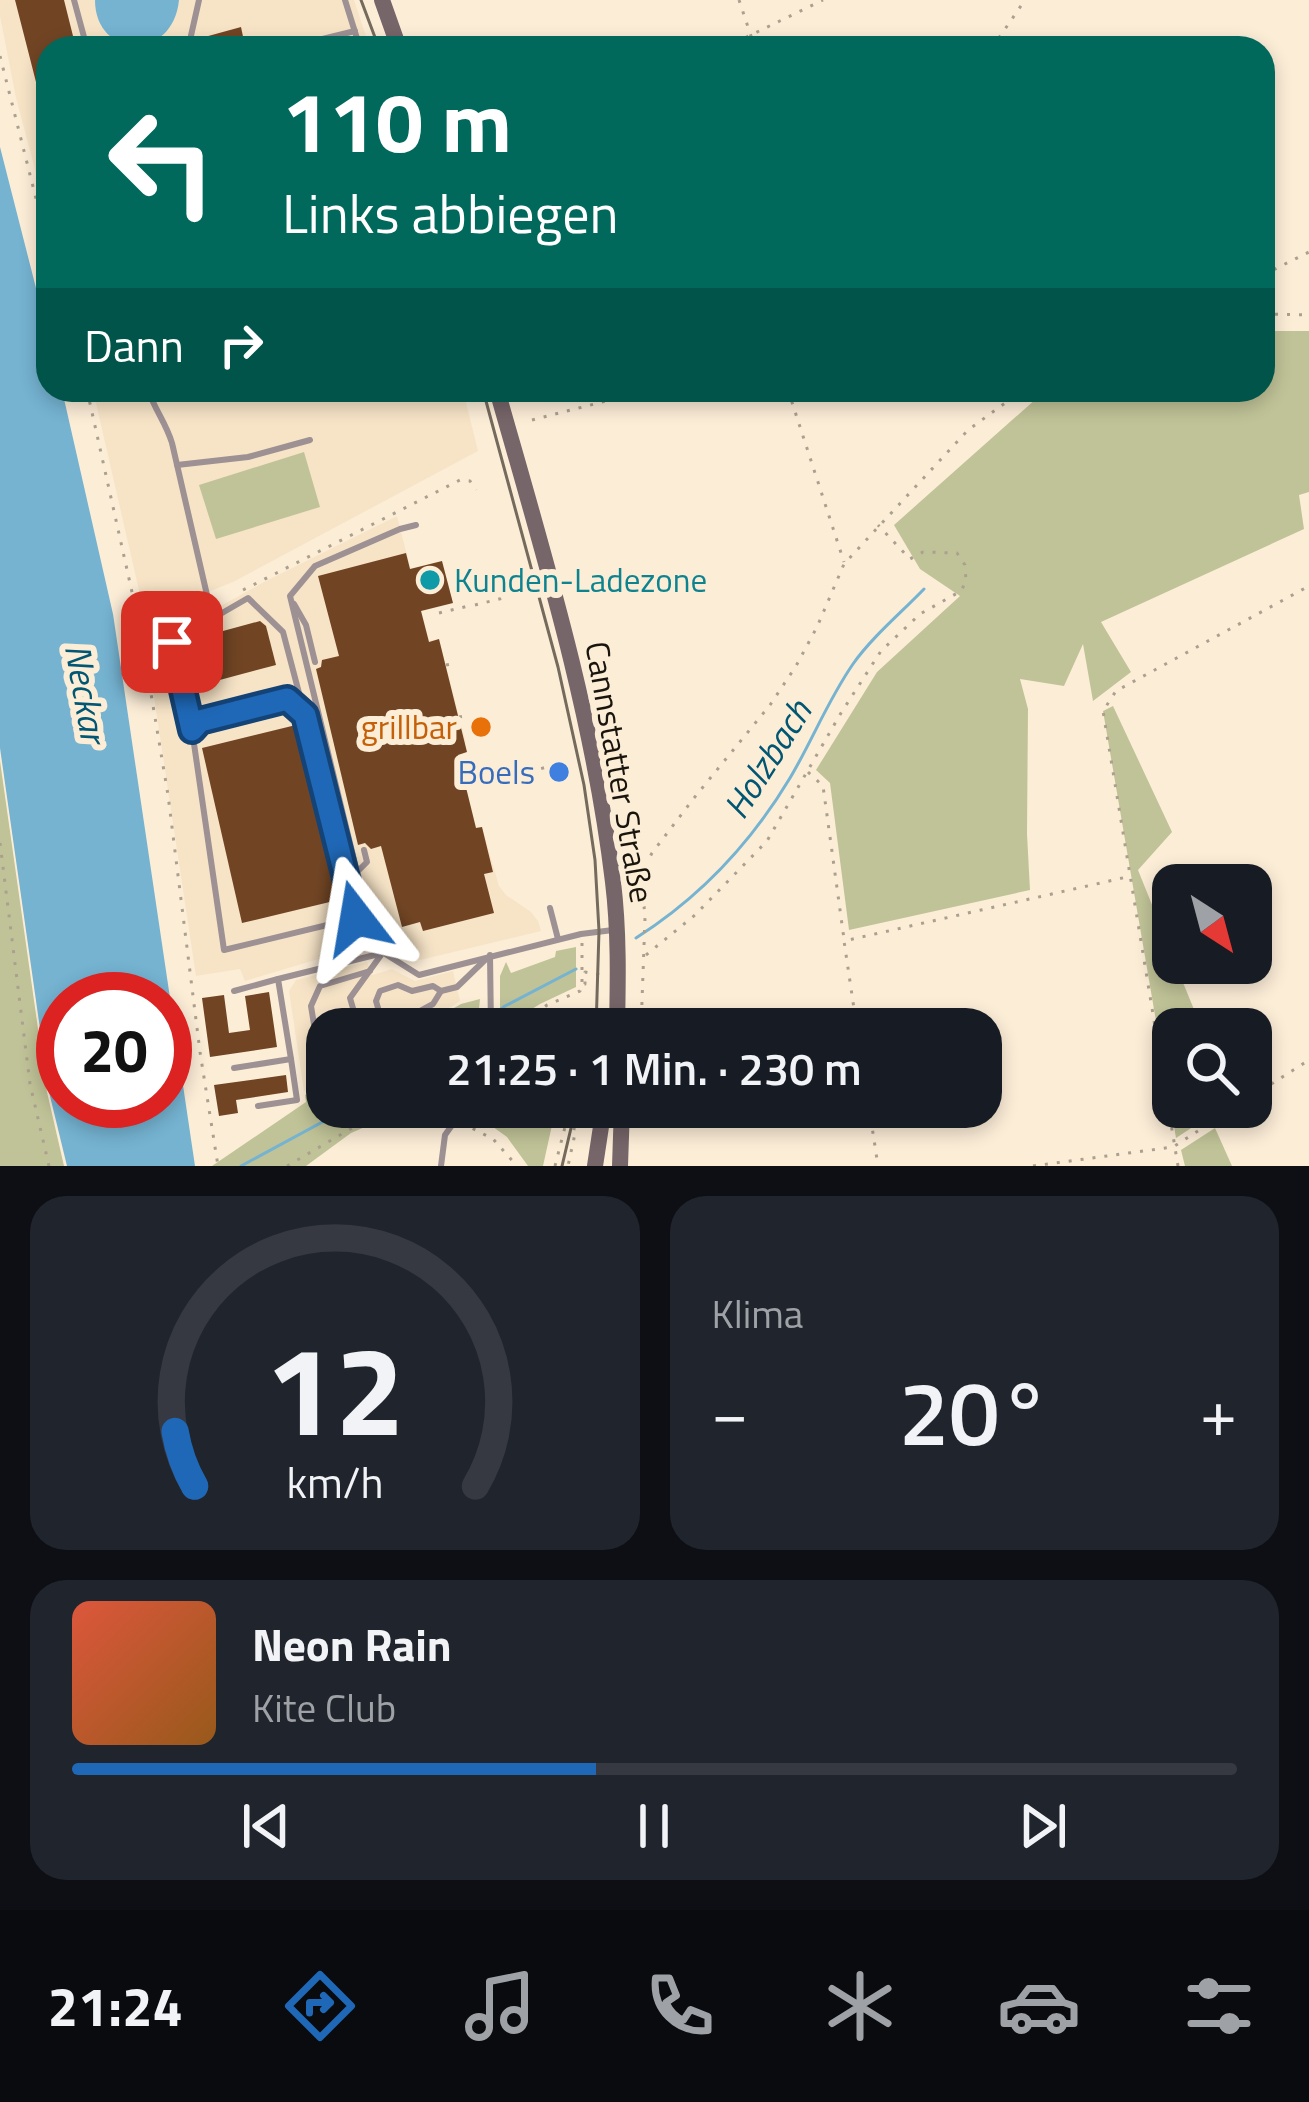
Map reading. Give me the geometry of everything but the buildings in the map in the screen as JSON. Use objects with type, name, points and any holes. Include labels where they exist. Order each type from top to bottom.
[{"type":"main road","points":[[382,0],[395,36]]},
{"type":"main road","name":"Cannstatter Straße","points":[[500,402],[576,671],[595,760],[613,881],[617,1008]]},
{"type":"main road","points":[[603,1165],[604,1128]]},
{"type":"main road","points":[[603,1165],[615,1128]]},
{"type":"lane","points":[[74,0],[84,36]]},
{"type":"lane","points":[[191,36],[199,0]]},
{"type":"lane","points":[[345,0],[356,36]]},
{"type":"lane","points":[[335,36],[355,31]]},
{"type":"lane","points":[[152,402],[166,421],[210,608]]},
{"type":"lane","points":[[177,465],[248,457],[310,440]]},
{"type":"lane","points":[[290,596],[315,566],[416,525]]},
{"type":"lane","points":[[290,596],[306,625],[315,662]]},
{"type":"lane","points":[[290,596],[357,872],[383,952]]},
{"type":"lane","points":[[356,918],[224,950],[192,730],[172,642],[248,598],[283,632],[363,940],[419,975],[558,939],[617,930]]},
{"type":"lane","points":[[192,730],[200,721],[287,699],[305,715]]},
{"type":"lane","points":[[357,872],[367,862],[364,850]]},
{"type":"lane","points":[[613,881],[642,874]]},
{"type":"lane","points":[[550,908],[558,939]]},
{"type":"lane","points":[[353,1008],[350,998],[383,952]]},
{"type":"lane","points":[[234,991],[383,952]]},
{"type":"lane","points":[[490,956],[491,1008]]},
{"type":"lane","points":[[425,1008],[490,956]]},
{"type":"lane","points":[[311,1008],[320,986],[370,971]]},
{"type":"lane","points":[[259,1106],[297,1100],[278,979]]},
{"type":"lane","points":[[378,1008],[380,991],[398,986],[412,991],[433,986],[441,991]]},
{"type":"lane","points":[[234,1068],[291,1059]]},
{"type":"lane","points":[[441,1166],[450,1128]]},
{"type":"path","points":[[739,0],[751,36],[823,0]]},
{"type":"path","points":[[1000,36],[1025,0]]},
{"type":"path","points":[[0,56],[36,202]]},
{"type":"path","points":[[1275,269],[1309,252]]},
{"type":"path","points":[[1275,314],[1309,315]]},
{"type":"path","points":[[90,402],[140,628],[168,795],[218,1166]]},
{"type":"path","points":[[532,420],[602,402]]},
{"type":"path","points":[[792,402],[844,564]]},
{"type":"path","points":[[642,1008],[646,918],[642,874],[652,853],[796,666],[844,564],[968,430],[1006,402]]},
{"type":"path","points":[[140,628],[210,608],[460,480],[470,481],[476,490]]},
{"type":"path","points":[[629,964],[645,956],[724,888],[767,841],[871,666],[920,614],[961,591],[965,566],[957,553],[922,552],[910,559],[878,525]]},
{"type":"path","points":[[1178,1166],[1103,712],[1116,691],[1309,586]]},
{"type":"path","points":[[439,613],[503,598]]},
{"type":"path","points":[[482,782],[547,767]]},
{"type":"path","points":[[808,772],[823,786],[854,1008]]},
{"type":"path","points":[[0,843],[30,1084],[49,1166]]},
{"type":"path","points":[[844,941],[1129,877]]},
{"type":"path","points":[[543,1008],[580,991],[580,934]]},
{"type":"path","points":[[1272,1084],[1309,1060]]},
{"type":"path","points":[[555,1166],[565,1127],[576,1130],[568,1166]]},
{"type":"path","points":[[286,1166],[352,1128]]},
{"type":"path","points":[[471,1128],[493,1139],[517,1166]]},
{"type":"path","points":[[872,1128],[878,1166]]},
{"type":"path","points":[[1033,1166],[1173,1147],[1202,1128]]},
{"type":"shaded area","points":[[0,0],[354,0],[366,36],[36,36],[36,173]]},
{"type":"shaded area","points":[[96,402],[466,402],[478,451],[233,582],[183,602],[143,608]]},
{"type":"shaded area","points":[[397,516],[429,641],[439,639],[466,743],[456,747],[476,827],[482,827],[499,886],[531,912],[541,931],[420,960],[385,939],[382,931],[368,934],[359,947],[245,981],[240,969],[196,976],[145,637],[149,631],[201,617]]},
{"type":"shaded area","points":[[367,962],[372,975],[392,969],[415,981],[453,971],[460,1001],[449,1008],[306,1008],[304,1091],[289,991],[296,980]]},
{"type":"green space","points":[[1275,331],[1309,331],[1309,492],[1299,495],[1304,529],[1101,622],[1131,672],[1093,701],[1083,644],[1064,686],[1020,679],[1028,709],[1030,890],[849,930],[830,783],[816,770],[877,672],[960,596],[920,569],[894,525],[1032,402],[1275,402]]},
{"type":"green space","points":[[304,452],[320,507],[216,539],[199,485]]},
{"type":"green space","points":[[1113,706],[1172,832],[1138,870],[1152,905],[1152,984],[1184,984],[1193,1008],[1154,1008],[1103,711]]},
{"type":"green space","points":[[0,761],[36,1015],[36,1128],[55,1128],[64,1166],[0,1166]]},
{"type":"green space","points":[[576,947],[576,987],[534,1008],[500,1008],[500,976],[506,962],[511,973],[555,957],[556,951]]},
{"type":"green space","points":[[480,999],[479,1008],[454,1008]]},
{"type":"green space","points":[[306,1102],[306,1128],[363,1128],[306,1166],[212,1166]]},
{"type":"green space","points":[[494,1128],[551,1128],[543,1166],[528,1166]]},
{"type":"green space","points":[[1215,1128],[1232,1166],[1185,1166],[1181,1150]]},
{"type":"water","points":[[95,0],[179,0],[174,20],[160,36],[110,36],[98,19]]},
{"type":"water","name":"Neckar","points":[[0,147],[36,288],[36,402],[65,402],[113,614],[166,972],[36,972],[36,1001],[0,748]]},
{"type":"water","points":[[58,1128],[189,1128],[195,1166],[67,1166]]},
{"type":"waterway","name":"Holzbach","points":[[636,938],[702,887],[741,847],[790,778],[853,664],[924,589]]},
{"type":"waterway","name":"Holzbach","points":[[502,1008],[576,969]]},
{"type":"waterway","name":"Holzbach","points":[[241,1166],[311,1128]]},
{"type":"tram line","points":[[361,0],[374,36]]},
{"type":"tram line","points":[[486,402],[558,667],[584,785],[595,860],[597,1008]]},
{"type":"tram line","points":[[562,1166],[571,1128]]},
{"type":"place","name":"Kunden-Ladezone","points":[[430,580]]},
{"type":"place","name":"grillbar","points":[[481,727]]},
{"type":"place","name":"Boels","points":[[559,772]]},
{"type":"route","points":[[172,642],[192,730],[200,721],[287,699],[305,715],[356,918]]}]
